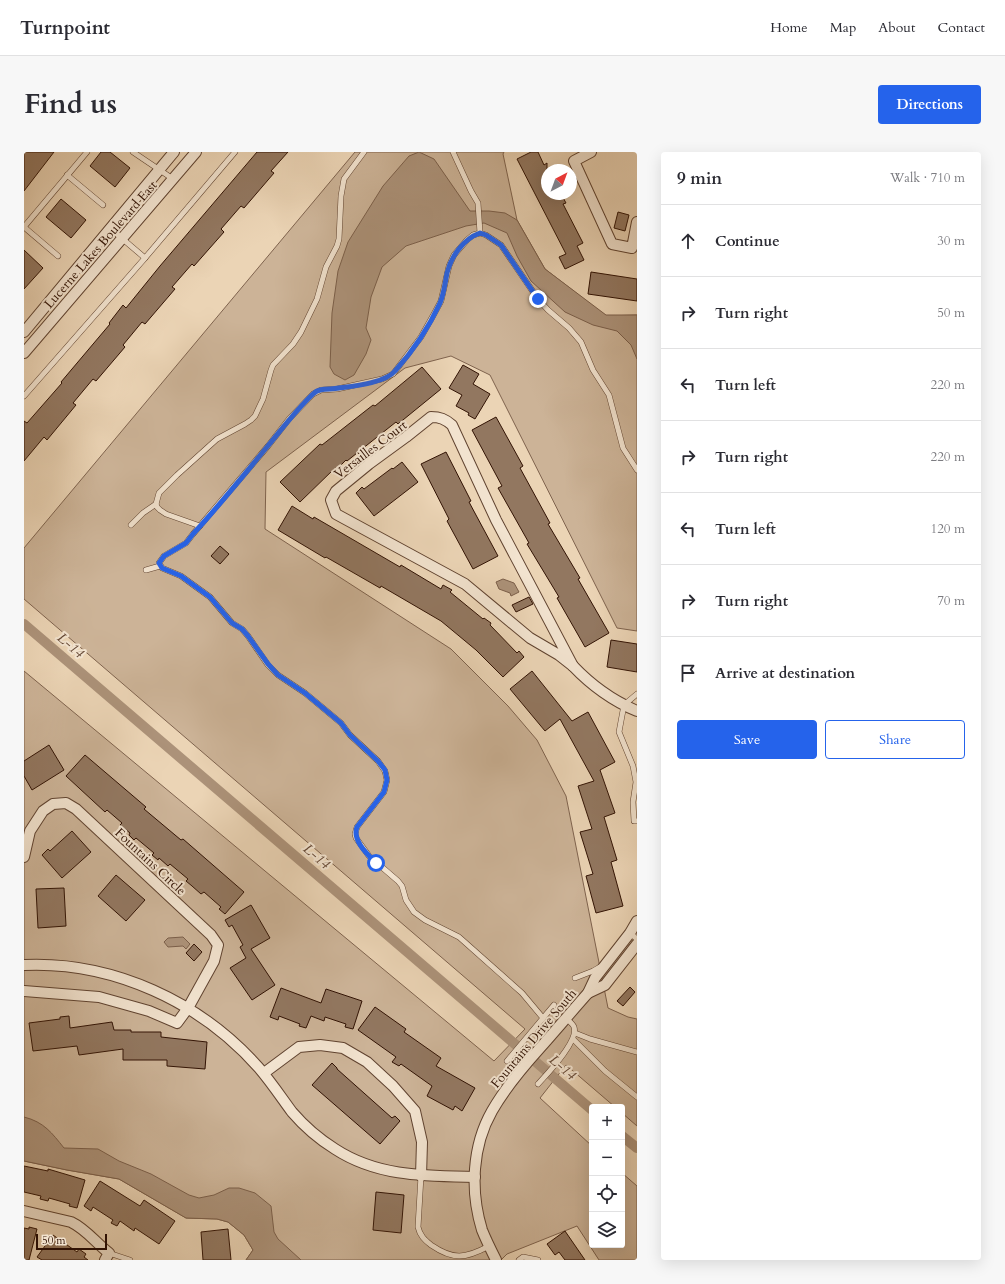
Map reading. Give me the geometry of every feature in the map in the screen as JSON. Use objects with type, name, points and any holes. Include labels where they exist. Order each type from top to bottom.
[{"type":"street","name":"Lucerne Lakes Boulevard East","points":[[24,332],[111,229],[158,169],[174,152]]},
{"type":"street","name":"Lucerne Lakes Boulevard East","points":[[24,353],[196,152]]},
{"type":"street","points":[[591,152],[574,161],[612,244],[632,248],[637,222]]},
{"type":"street","name":"Versailles Court","points":[[573,666],[496,520],[452,425],[446,420],[438,417],[431,418],[369,464],[336,491],[330,500],[336,514],[465,584],[523,633],[559,655],[573,666],[587,681],[606,695],[637,711]]},
{"type":"street","name":"Fountains Circle","points":[[24,857],[30,831],[44,811],[53,804],[66,804],[76,809],[211,935],[218,945],[214,961],[188,1008]]},
{"type":"street","name":"Fountains Drive South","points":[[496,1260],[482,1229],[477,1210],[475,1177],[477,1157],[481,1137],[486,1124],[503,1095],[518,1074],[588,993],[595,978],[607,962],[634,936],[637,921]]},
{"type":"street","name":"Fountains Drive South","points":[[588,993],[605,985],[637,944]]},
{"type":"street","points":[[24,965],[60,966],[89,970],[117,977],[162,994],[188,1008],[210,1022],[232,1041],[264,1073],[301,1122],[317,1137],[335,1150],[361,1163],[374,1168],[396,1173],[421,1176],[475,1177]]},
{"type":"street","points":[[24,991],[99,997],[149,1011],[176,1023],[188,1008]]},
{"type":"street","points":[[264,1073],[299,1047],[320,1045],[343,1048],[367,1062],[393,1086],[415,1111],[422,1142],[421,1176]]},
{"type":"street","points":[[24,1211],[77,1225],[89,1234],[107,1257]]},
{"type":"lane","points":[[58,256],[24,227],[87,152]]},
{"type":"lane","points":[[133,152],[173,179]]},
{"type":"lane","points":[[24,396],[145,258],[235,152]]},
{"type":"lane","points":[[200,526],[166,514],[157,507],[157,498],[162,488],[196,457],[217,440],[245,424],[255,416],[263,399],[273,365],[293,344],[301,332],[317,299],[326,267],[339,239],[341,196],[344,179],[364,152]]},
{"type":"lane","points":[[453,152],[478,203],[480,233]]},
{"type":"lane","points":[[67,175],[103,205]]},
{"type":"lane","points":[[111,229],[145,258]]},
{"type":"lane","points":[[160,566],[159,563],[164,556],[186,543],[289,420],[313,394],[321,390],[337,389],[382,379],[393,374],[421,336],[441,301],[449,266],[454,255],[467,240],[480,233],[486,235],[501,245],[538,299],[582,342],[593,370],[610,395],[624,448],[637,470]]},
{"type":"lane","points":[[131,525],[143,513],[156,504]]},
{"type":"lane","points":[[146,570],[160,566],[181,576],[210,597],[232,623],[242,629],[278,675],[305,693],[341,723],[350,735],[378,761],[385,770],[387,780],[386,785],[378,799],[357,827],[356,838],[369,856],[402,886],[406,900],[414,912],[425,920],[459,937],[522,994],[543,1018]]},
{"type":"lane","points":[[637,694],[624,705],[619,732],[633,766],[636,782],[633,802],[634,821],[637,821]]},
{"type":"lane","points":[[575,978],[593,971],[607,962]]},
{"type":"lane","points":[[507,1061],[554,1005]]},
{"type":"lane","points":[[538,1084],[564,1053],[573,1039],[575,1033],[574,1026],[566,1018]]},
{"type":"lane","points":[[575,1033],[590,1039],[637,1052]]},
{"type":"lane","points":[[573,1039],[605,1071],[637,1097]]},
{"type":"lane","points":[[421,1176],[418,1228],[423,1238],[446,1256],[452,1258],[460,1258],[489,1246]]},
{"type":"lane","points":[[107,1257],[130,1260]]},
{"type":"lane","points":[[519,1260],[523,1257],[538,1260]]},
{"type":"shaded area","points":[[355,152],[504,152],[503,154],[517,220],[545,269],[606,316],[637,315],[637,631],[617,628],[490,375],[451,356],[405,368],[266,472],[265,529],[451,649],[508,706],[537,740],[566,796],[608,1008],[628,1017],[637,1019],[637,1126],[625,1116],[625,1104],[612,1104],[566,1065],[540,1098],[589,1143],[589,1245],[577,1226],[507,1254],[501,1260],[246,1260],[253,1250],[244,1235],[228,1222],[217,1219],[186,1218],[119,1179],[24,1161],[24,671],[494,1061],[525,1029],[24,599],[24,548]]},
{"type":"shaded area","points":[[419,152],[434,159],[470,211],[505,213],[517,220],[545,269],[606,315],[637,315],[637,359],[631,345],[617,331],[593,325],[565,312],[531,281],[517,256],[507,233],[484,223],[466,226],[406,246],[382,267],[371,297],[366,328],[371,340],[366,354],[354,375],[345,380],[334,374],[330,367],[332,313],[338,271],[348,242],[383,186],[409,156]]},
{"type":"shaded area","points":[[503,579],[514,583],[519,592],[511,596],[510,593],[499,589],[496,582]]},
{"type":"shaded area","points":[[183,937],[190,944],[186,949],[183,946],[168,947],[164,942],[168,938]]},
{"type":"shaded area","points":[[24,1117],[42,1125],[64,1148],[98,1149],[119,1161],[151,1174],[189,1195],[199,1198],[214,1195],[229,1188],[239,1188],[255,1193],[271,1206],[274,1232],[278,1239],[301,1260],[246,1260],[253,1250],[244,1235],[228,1222],[217,1219],[186,1218],[119,1179],[24,1161]]},
{"type":"shaded area","points":[[625,1176],[637,1186],[637,1260],[599,1260],[591,1248],[625,1248]]},
{"type":"building","points":[[24,152],[54,152],[24,191]]},
{"type":"building","points":[[101,152],[110,152],[130,168],[115,187],[90,166]]},
{"type":"building","points":[[257,152],[288,152],[271,171],[274,173],[244,208],[241,206],[221,229],[224,232],[194,266],[192,264],[172,287],[175,289],[145,324],[142,322],[123,345],[125,347],[96,381],[93,379],[73,403],[76,405],[47,440],[44,437],[24,461],[24,421],[27,423],[62,383],[61,382],[110,324],[109,323],[123,305],[126,308]]},
{"type":"building","points":[[531,152],[538,152],[544,164],[541,164],[541,200],[564,200],[566,203],[563,204],[583,243],[577,246],[584,260],[565,269],[559,257],[566,254],[517,159]]},
{"type":"building","points":[[61,199],[86,220],[71,238],[46,217]]},
{"type":"building","points":[[618,212],[629,215],[625,231],[614,228]]},
{"type":"building","points":[[24,250],[43,268],[24,289]]},
{"type":"building","points":[[591,272],[637,279],[637,301],[588,294]]},
{"type":"building","points":[[463,365],[479,374],[473,384],[490,394],[475,419],[468,415],[469,413],[456,406],[462,395],[449,388]]},
{"type":"building","points":[[422,367],[441,389],[398,424],[396,422],[347,461],[346,460],[335,471],[334,469],[300,502],[280,482],[320,444],[322,445],[373,405],[375,406]]},
{"type":"building","points":[[496,417],[523,466],[520,468],[550,523],[548,524],[580,578],[578,579],[609,633],[585,647],[557,598],[559,597],[527,544],[529,543],[498,488],[502,486],[472,430]]},
{"type":"building","points":[[446,452],[471,501],[469,502],[498,556],[473,569],[447,521],[449,519],[421,464]]},
{"type":"building","points":[[402,462],[418,482],[374,516],[356,493],[362,487],[364,489]]},
{"type":"building","points":[[292,506],[313,519],[314,517],[400,567],[401,565],[441,589],[443,585],[452,590],[450,592],[483,619],[484,618],[491,623],[490,625],[517,653],[519,651],[524,657],[503,677],[476,650],[441,621],[381,586],[380,588],[326,557],[325,558],[278,530]]},
{"type":"building","points":[[220,546],[229,554],[220,564],[211,556]]},
{"type":"building","points":[[529,597],[533,604],[516,612],[512,605]]},
{"type":"building","points":[[611,640],[637,644],[637,672],[607,667]]},
{"type":"building","points":[[532,671],[572,721],[588,712],[615,762],[600,770],[615,813],[604,817],[617,860],[611,862],[623,906],[596,913],[586,876],[593,874],[580,832],[592,829],[578,786],[594,781],[560,719],[545,731],[510,689]]},
{"type":"building","points":[[49,745],[64,770],[32,790],[24,776],[24,761]]},
{"type":"building","points":[[85,755],[146,807],[144,809],[181,840],[183,839],[244,892],[225,914],[219,909],[221,907],[204,892],[201,894],[186,881],[188,879],[170,864],[168,866],[159,858],[158,860],[152,855],[154,853],[136,838],[134,840],[129,835],[130,833],[120,825],[122,823],[107,810],[105,812],[66,776]]},
{"type":"building","points":[[72,831],[91,852],[62,878],[42,855],[48,849],[50,851]]},
{"type":"building","points":[[116,875],[145,900],[126,921],[98,896]]},
{"type":"building","points":[[64,888],[66,926],[38,928],[36,889]]},
{"type":"building","points":[[251,905],[270,938],[251,949],[275,985],[252,1000],[230,968],[246,958],[240,947],[243,945],[232,925],[229,927],[225,920]]},
{"type":"building","points":[[194,944],[202,952],[194,961],[186,953]]},
{"type":"building","points":[[630,987],[635,992],[623,1006],[617,1001]]},
{"type":"building","points":[[281,988],[321,1003],[326,989],[362,1001],[353,1029],[345,1027],[346,1024],[325,1017],[324,1021],[311,1016],[306,1028],[299,1026],[300,1024],[279,1016],[278,1020],[270,1017]]},
{"type":"building","points":[[375,1007],[406,1029],[404,1032],[441,1058],[436,1066],[475,1088],[462,1111],[455,1106],[453,1110],[427,1096],[432,1086],[401,1064],[399,1066],[392,1062],[396,1057],[358,1030]]},
{"type":"building","points":[[69,1016],[70,1028],[112,1022],[114,1030],[131,1030],[131,1032],[161,1032],[161,1037],[207,1042],[205,1069],[167,1066],[167,1060],[123,1060],[123,1049],[79,1055],[77,1046],[33,1051],[29,1023],[60,1019],[60,1017]]},
{"type":"building","points":[[332,1063],[392,1118],[395,1116],[400,1121],[380,1144],[312,1085]]},
{"type":"building","points":[[24,1166],[48,1171],[48,1169],[85,1180],[77,1208],[69,1206],[70,1204],[49,1198],[48,1201],[40,1199],[41,1196],[24,1192]]},
{"type":"building","points":[[100,1181],[140,1206],[144,1200],[175,1221],[159,1244],[135,1228],[134,1231],[120,1221],[117,1226],[111,1223],[113,1220],[93,1207],[91,1211],[84,1206]]},
{"type":"building","points":[[376,1192],[404,1195],[401,1233],[373,1230]]},
{"type":"building","points":[[29,1227],[37,1229],[29,1260],[24,1260],[24,1228],[29,1229]]},
{"type":"building","points":[[228,1229],[231,1260],[203,1260],[201,1232]]},
{"type":"building","points":[[565,1231],[585,1260],[565,1260],[559,1252],[555,1255],[547,1244]]},
{"type":"building","points":[[53,1235],[77,1252],[79,1249],[86,1254],[84,1257],[88,1260],[42,1260],[37,1257]]},
{"type":"waterway","name":"L-14","points":[[24,624],[589,1107]]},
{"type":"waterway","name":"L-14","points":[[625,1138],[637,1148]]},
{"type":"route","points":[[376,863],[356,838],[356,831],[357,827],[384,792],[387,780],[385,770],[378,761],[350,735],[341,723],[305,693],[278,675],[242,629],[232,623],[210,597],[181,576],[162,568],[159,563],[164,556],[186,543],[289,420],[313,394],[321,390],[337,389],[382,379],[393,374],[421,336],[441,301],[449,266],[454,255],[467,240],[474,235],[480,233],[486,235],[501,245],[538,299]]}]
